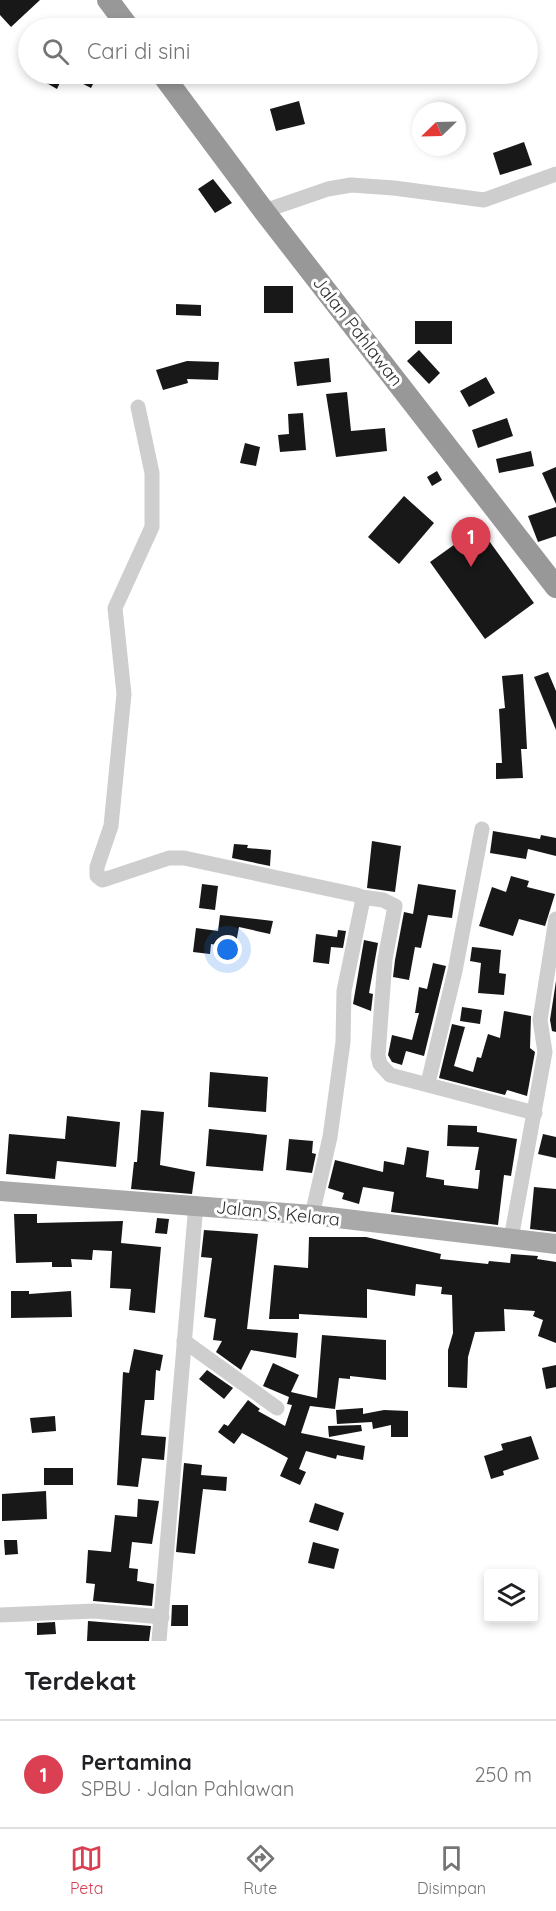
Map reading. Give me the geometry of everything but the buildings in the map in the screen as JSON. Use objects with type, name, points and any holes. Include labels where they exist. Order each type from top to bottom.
[{"type":"highway","points":[[108,0],[122,18]]},
{"type":"highway","name":"Jalan Pahlawan","points":[[170,84],[264,210],[556,587]]},
{"type":"main road","name":"Jalan S. Kelara","points":[[0,1191],[196,1204],[312,1215],[556,1244]]},
{"type":"street","points":[[264,210],[328,189],[351,185],[394,188],[484,200],[556,174]]},
{"type":"street","points":[[138,407],[152,473],[152,527],[115,608],[122,659],[123,712],[111,826],[97,867],[98,876],[102,879],[109,878],[169,858],[184,858],[383,900],[395,906],[385,959],[378,1056],[380,1064],[390,1075],[428,1083],[535,1113]]},
{"type":"street","points":[[428,1083],[455,970],[482,829]]},
{"type":"street","points":[[312,1215],[330,1137],[344,1042],[343,1000],[364,901],[361,897]]},
{"type":"street","points":[[511,1239],[545,1052],[540,1020],[556,919]]},
{"type":"street","points":[[159,1641],[196,1204]]},
{"type":"street","points":[[184,1341],[277,1408]]},
{"type":"street","points":[[0,1616],[94,1611],[162,1617]]},
{"type":"place","name":"Pertamina","points":[[471,567]]}]
